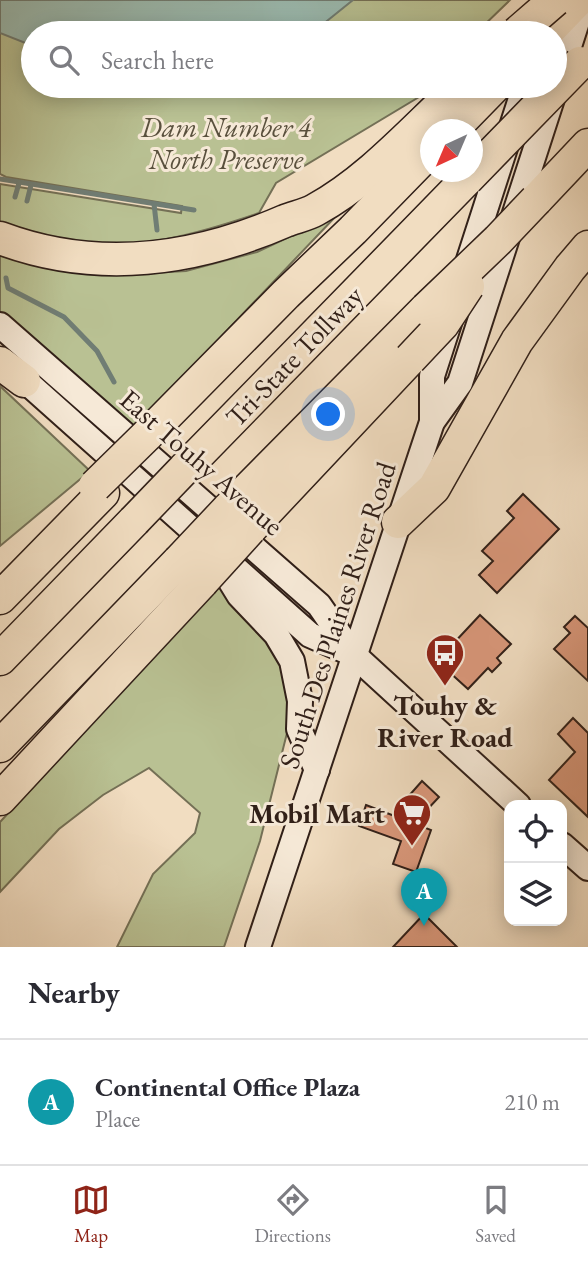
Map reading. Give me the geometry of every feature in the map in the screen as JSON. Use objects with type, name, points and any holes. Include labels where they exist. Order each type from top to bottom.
[{"type":"highway","points":[[530,21],[554,0]]},
{"type":"highway","points":[[556,21],[578,0]]},
{"type":"highway","name":"Tri-State Tollway","points":[[567,76],[584,58]]},
{"type":"highway","points":[[0,238],[56,254],[103,260],[126,260],[217,247],[314,211],[378,163],[448,98]]},
{"type":"highway","points":[[463,119],[483,98]]},
{"type":"highway","name":"Tri-State Tollway","points":[[0,659],[545,98]]},
{"type":"highway","points":[[0,799],[202,582],[239,519],[426,309],[498,240],[588,145]]},
{"type":"highway","points":[[0,598],[99,490],[296,299],[354,230],[420,161]]},
{"type":"highway","points":[[0,746],[178,561],[239,519],[411,359],[443,324],[498,240]]},
{"type":"highway","points":[[398,522],[434,488],[517,341],[588,247]]},
{"type":"highway","points":[[0,567],[99,490]]},
{"type":"main road","points":[[548,21],[554,0]]},
{"type":"main road","name":"South Des Plaines River Road","points":[[567,53],[584,0]]},
{"type":"main road","name":"South Des Plaines River Road","points":[[432,422],[432,376],[521,98]]},
{"type":"main road","name":"South Des Plaines River Road","points":[[258,947],[432,422],[460,383],[552,98]]},
{"type":"main road","name":"East Touhy Avenue","points":[[0,325],[319,604],[353,654],[513,800]]},
{"type":"main road","name":"East Touhy Avenue","points":[[8,367],[310,635],[353,654]]},
{"type":"main road","points":[[208,545],[239,595],[276,634],[292,661],[300,701],[299,729],[317,770]]},
{"type":"main road","points":[[567,849],[588,868]]},
{"type":"green space","name":"Dam Number 4 North Preserve","points":[[0,0],[510,0],[488,21],[21,21],[21,98],[417,98],[276,183],[259,213],[168,239],[96,244],[64,240],[0,222],[0,184],[181,213],[182,206],[0,174]]},
{"type":"green space","points":[[338,214],[134,428],[0,313],[0,252],[74,270],[115,275],[186,271],[257,252]]},
{"type":"green space","points":[[0,386],[90,471],[0,546]]},
{"type":"green space","points":[[218,586],[244,609],[276,652],[286,677],[289,725],[260,841],[224,947],[117,947],[153,874],[195,833],[200,813],[149,768],[103,795],[59,829],[0,892],[0,822]]},
{"type":"water","points":[[0,0],[353,0],[327,21],[21,21],[21,41],[0,33]]},
{"type":"building","points":[[523,494],[559,529],[497,593],[479,575],[493,561],[482,551],[514,518],[507,511]]},
{"type":"building","points":[[480,615],[511,644],[497,658],[501,663],[492,672],[488,668],[468,689],[437,661]]},
{"type":"building","points":[[575,616],[588,628],[588,681],[554,649],[570,633],[564,627]]},
{"type":"building","points":[[573,718],[588,733],[588,817],[549,780],[575,752],[558,734]]},
{"type":"building","points":[[422,781],[439,797],[424,813],[407,798]]},
{"type":"building","points":[[366,805],[431,830],[416,872],[393,864],[401,841],[359,826]]},
{"type":"building","points":[[424,914],[457,947],[393,947]]},
{"type":"waterway","points":[[0,179],[194,210]]},
{"type":"waterway","points":[[15,197],[19,183]]},
{"type":"waterway","points":[[27,201],[31,185]]},
{"type":"waterway","points":[[154,204],[157,230]]},
{"type":"waterway","points":[[6,278],[8,288],[64,317],[97,351],[114,382]]},
{"type":"place","name":"Touhy & River Road","points":[[445,687]]},
{"type":"place","name":"Mobil Mart","points":[[412,847]]},
{"type":"place","name":"Continental Office Plaza","points":[[424,926]]}]
